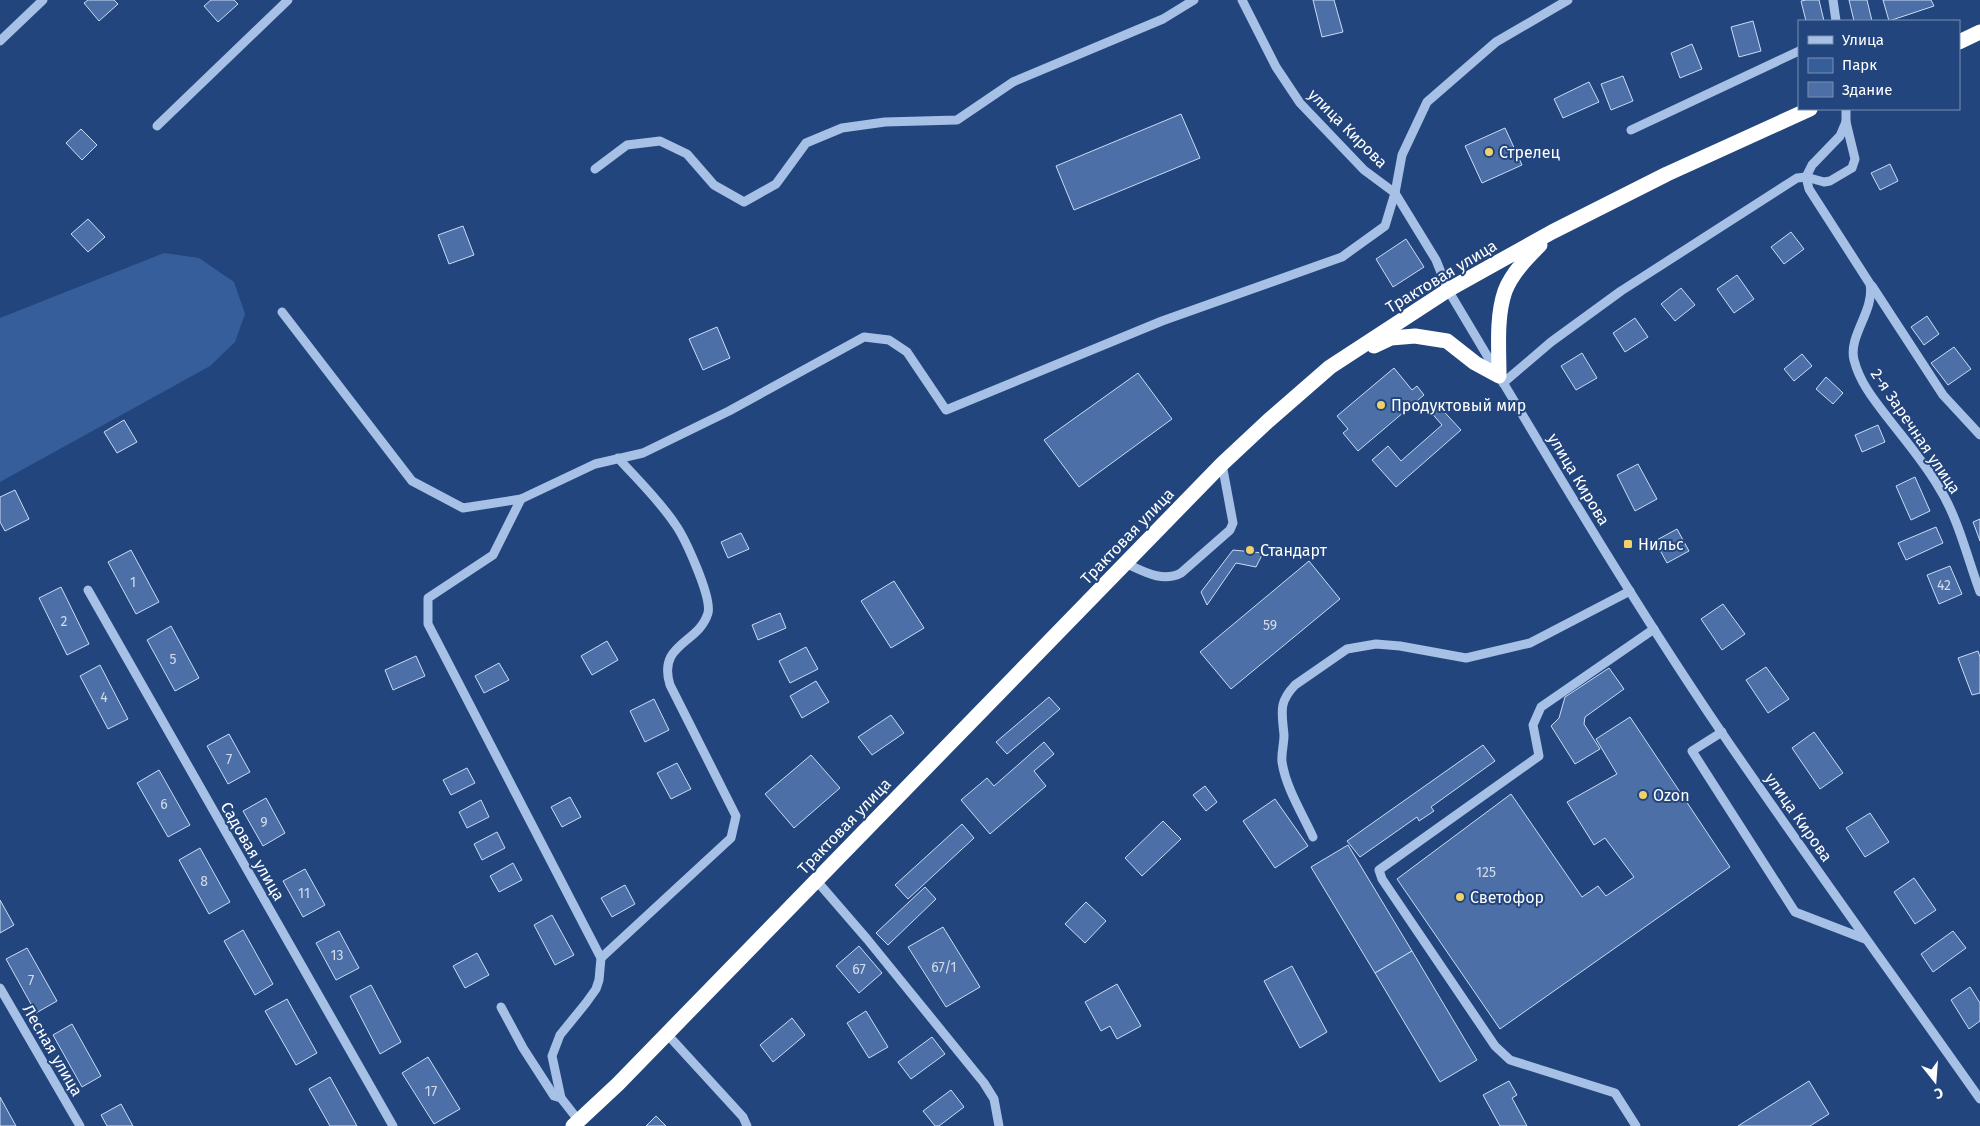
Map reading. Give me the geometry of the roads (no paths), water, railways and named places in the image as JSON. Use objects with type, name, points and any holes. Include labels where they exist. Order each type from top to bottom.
[{"type":"highway","points":[[1960,42],[1980,32]]},
{"type":"highway","name":"Трактовая улица","points":[[576,1123],[618,1084],[1222,464],[1268,421],[1330,368],[1448,290],[1552,232],[1667,174],[1808,110]]},
{"type":"highway","points":[[1501,379],[1500,317],[1505,290],[1520,265],[1552,232]]},
{"type":"highway","points":[[1330,368],[1391,338],[1415,336],[1447,342],[1501,379]]},
{"type":"street","points":[[0,41],[43,0]]},
{"type":"street","points":[[157,126],[288,0]]},
{"type":"street","points":[[595,169],[627,145],[660,140],[687,154],[714,185],[744,202],[776,184],[806,143],[842,128],[885,122],[957,120],[1013,82],[1163,19],[1194,0]]},
{"type":"street","name":"улица Кирова","points":[[1242,0],[1276,68],[1300,103],[1364,170],[1395,193],[1436,260],[1448,290],[1654,629],[1722,732],[1866,940],[1911,1000],[1980,1099]]},
{"type":"street","points":[[282,312],[412,481],[463,508],[521,499],[595,464],[643,453],[729,411],[864,337],[889,340],[907,352],[946,410],[1162,321],[1342,256],[1386,226],[1395,193],[1402,155],[1427,102],[1496,42],[1568,0]]},
{"type":"street","points":[[1833,0],[1836,20]]},
{"type":"street","points":[[1631,130],[1798,51]]},
{"type":"street","points":[[1501,379],[1621,291],[1797,178],[1806,176],[1824,182],[1830,181],[1852,168],[1855,159],[1846,122],[1846,110]]},
{"type":"street","points":[[1846,122],[1840,136],[1812,165],[1806,176],[1809,189],[1943,394],[1980,435]]},
{"type":"street","name":"2-я Заречная улица","points":[[1870,284],[1872,294],[1869,308],[1855,340],[1853,357],[1858,376],[1868,393],[1938,485],[1949,506],[1980,592]]},
{"type":"street","points":[[601,958],[732,838],[736,816],[670,685],[667,674],[667,663],[672,654],[701,625],[708,613],[709,602],[706,590],[676,525],[648,490],[618,458]]},
{"type":"street","points":[[1125,564],[1156,576],[1174,577],[1230,530],[1233,523],[1222,464]]},
{"type":"street","points":[[521,499],[492,555],[428,598],[428,624],[601,958],[599,980],[596,989],[560,1035],[552,1056],[562,1098],[576,1123]]},
{"type":"street","name":"Садовая улица","points":[[88,590],[392,1126]]},
{"type":"street","points":[[1314,837],[1286,780],[1282,759],[1284,745],[1282,704],[1288,692],[1295,685],[1347,649],[1376,644],[1400,646],[1466,658],[1530,643],[1630,591]]},
{"type":"street","points":[[1636,1126],[1615,1093],[1510,1060],[1495,1046],[1382,878],[1379,870],[1539,756],[1533,725],[1542,707],[1654,629]]},
{"type":"street","points":[[1722,732],[1692,751],[1795,912],[1866,940]]},
{"type":"street","points":[[816,880],[867,939],[984,1083],[994,1098],[999,1126]]},
{"type":"street","name":"Лесная улица","points":[[0,988],[80,1126]]},
{"type":"street","points":[[500,1007],[523,1048],[554,1096],[562,1098]]},
{"type":"street","points":[[667,1034],[743,1117],[748,1126]]},
{"type":"place","name":"Стрелец","points":[[1489,152]]},
{"type":"place","name":"Продуктовый мир","points":[[1381,405]]},
{"type":"place","name":"Нильс","points":[[1628,544]]},
{"type":"place","name":"Стандарт","points":[[1250,550]]},
{"type":"place","name":"Ozon","points":[[1643,795]]},
{"type":"place","name":"Светофор","points":[[1460,897]]}]
